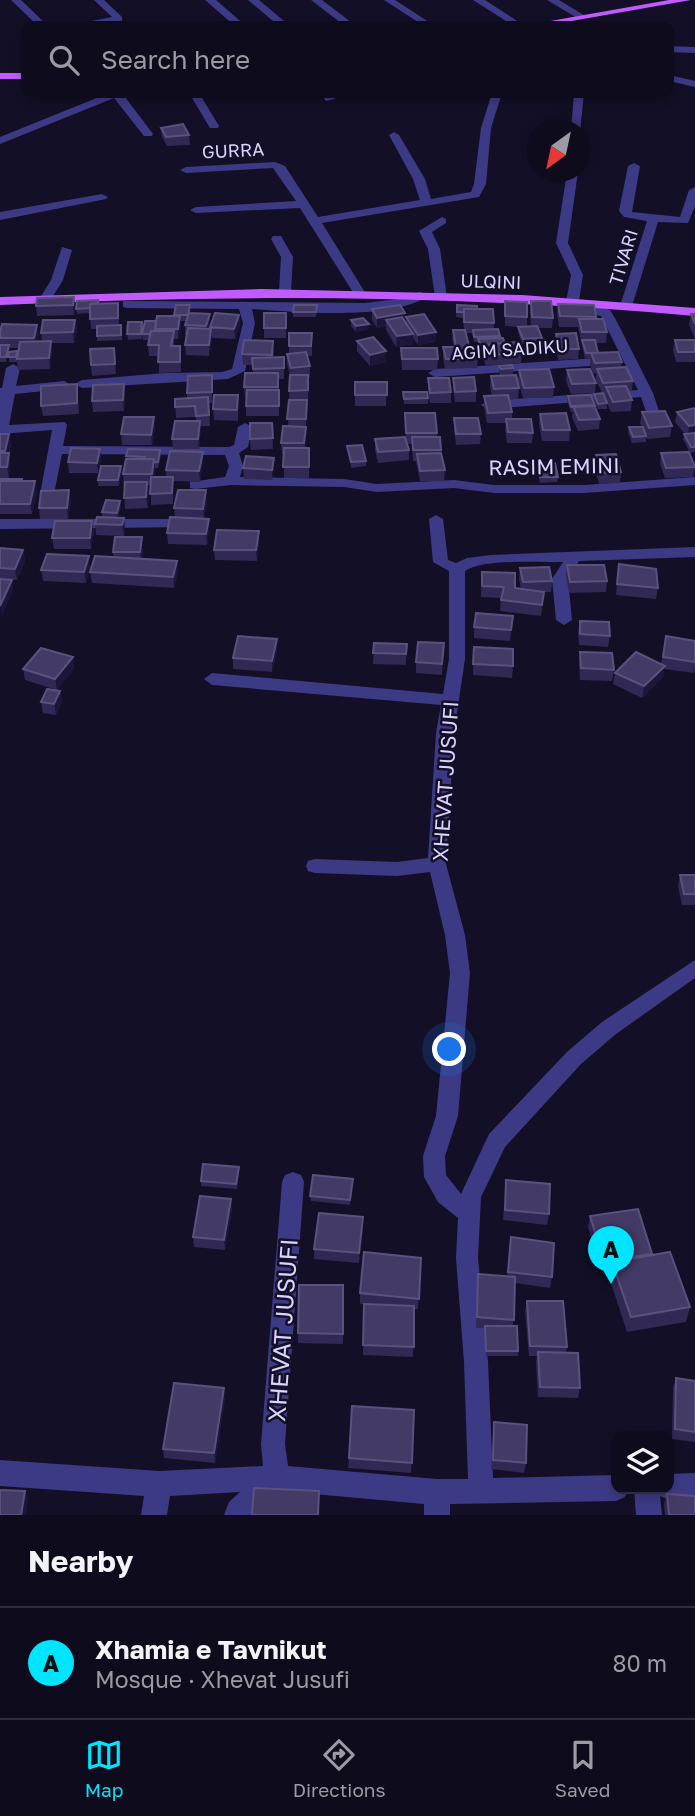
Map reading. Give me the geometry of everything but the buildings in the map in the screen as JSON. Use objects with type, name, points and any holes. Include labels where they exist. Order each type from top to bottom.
[{"type":"main road","points":[[564,21],[680,0]]},
{"type":"main road","points":[[0,76],[21,76]]},
{"type":"main road","name":"ULQINI","points":[[0,301],[285,292],[572,302],[695,312]]},
{"type":"street","points":[[16,0],[38,21]]},
{"type":"street","points":[[99,0],[119,19],[105,21]]},
{"type":"street","points":[[210,0],[235,21]]},
{"type":"street","points":[[253,0],[279,21]]},
{"type":"street","points":[[316,0],[344,21]]},
{"type":"street","points":[[389,0],[422,21]]},
{"type":"street","points":[[478,0],[512,21]]},
{"type":"street","points":[[552,0],[582,18]]},
{"type":"street","points":[[674,49],[695,50]]},
{"type":"street","points":[[674,79],[695,84]]},
{"type":"street","points":[[0,141],[104,98]]},
{"type":"street","points":[[120,98],[148,134]]},
{"type":"street","points":[[197,98],[214,126]]},
{"type":"street","points":[[314,221],[467,198],[478,190],[482,148],[496,98]]},
{"type":"street","points":[[577,119],[579,98]]},
{"type":"street","points":[[394,135],[419,178],[427,205]]},
{"type":"street","name":"GURRA","points":[[186,170],[275,165],[282,168],[360,294]]},
{"type":"street","name":"TIVARI","points":[[634,166],[625,211],[628,215],[684,221],[695,190]]},
{"type":"street","points":[[571,182],[562,243],[577,275],[572,302]]},
{"type":"street","points":[[0,216],[102,197]]},
{"type":"street","points":[[196,210],[304,204]]},
{"type":"street","name":"TIVARI","points":[[626,306],[653,219]]},
{"type":"street","points":[[441,297],[434,249],[425,231],[442,221]]},
{"type":"street","points":[[277,239],[287,257],[285,292]]},
{"type":"street","points":[[46,298],[57,280],[66,250]]},
{"type":"street","points":[[127,304],[371,307],[406,304],[419,296]]},
{"type":"street","name":"AGIM SADIKU","points":[[572,302],[582,308],[605,313],[646,393],[654,417]]},
{"type":"street","points":[[82,384],[165,377],[223,376],[237,371],[249,323],[244,305]]},
{"type":"street","name":"AGIM SADIKU","points":[[435,373],[630,360]]},
{"type":"street","points":[[13,368],[5,392],[0,430],[58,425],[62,428],[47,494]]},
{"type":"street","points":[[5,392],[64,385]]},
{"type":"street","points":[[484,405],[646,393]]},
{"type":"street","points":[[57,449],[77,452],[232,451],[241,447],[245,426]]},
{"type":"street","points":[[231,481],[236,466],[232,451]]},
{"type":"street","name":"RASIM EMINI","points":[[195,485],[231,481],[344,483],[377,488],[454,484],[495,489],[584,489],[695,481]]},
{"type":"street","points":[[436,519],[441,562],[457,569],[467,563],[491,560],[695,552]]},
{"type":"street","points":[[0,524],[203,523]]},
{"type":"street","points":[[564,620],[559,579],[573,558]]},
{"type":"street","name":"XHEVAT JUSUFI","points":[[457,569],[457,659],[450,700],[437,864],[455,934],[460,972],[447,1116],[434,1156],[435,1177],[446,1195],[469,1214]]},
{"type":"street","points":[[212,679],[412,699],[450,700]]},
{"type":"street","points":[[315,866],[397,869],[437,864]]},
{"type":"street","points":[[481,1492],[476,1362],[467,1258],[470,1197],[497,1141],[582,1050],[695,968]]},
{"type":"street","name":"XHEVAT JUSUFI","points":[[277,1478],[273,1444],[293,1182]]},
{"type":"street","points":[[0,1473],[159,1484],[277,1478],[437,1504],[481,1492],[611,1488]]},
{"type":"street","points":[[237,1515],[238,1511],[277,1478]]},
{"type":"street","points":[[154,1515],[159,1484]]},
{"type":"street","points":[[674,1487],[695,1486]]},
{"type":"street","points":[[647,1494],[649,1515]]},
{"type":"place","name":"Xhamia e Tavnikut","points":[[611,1284]]}]
